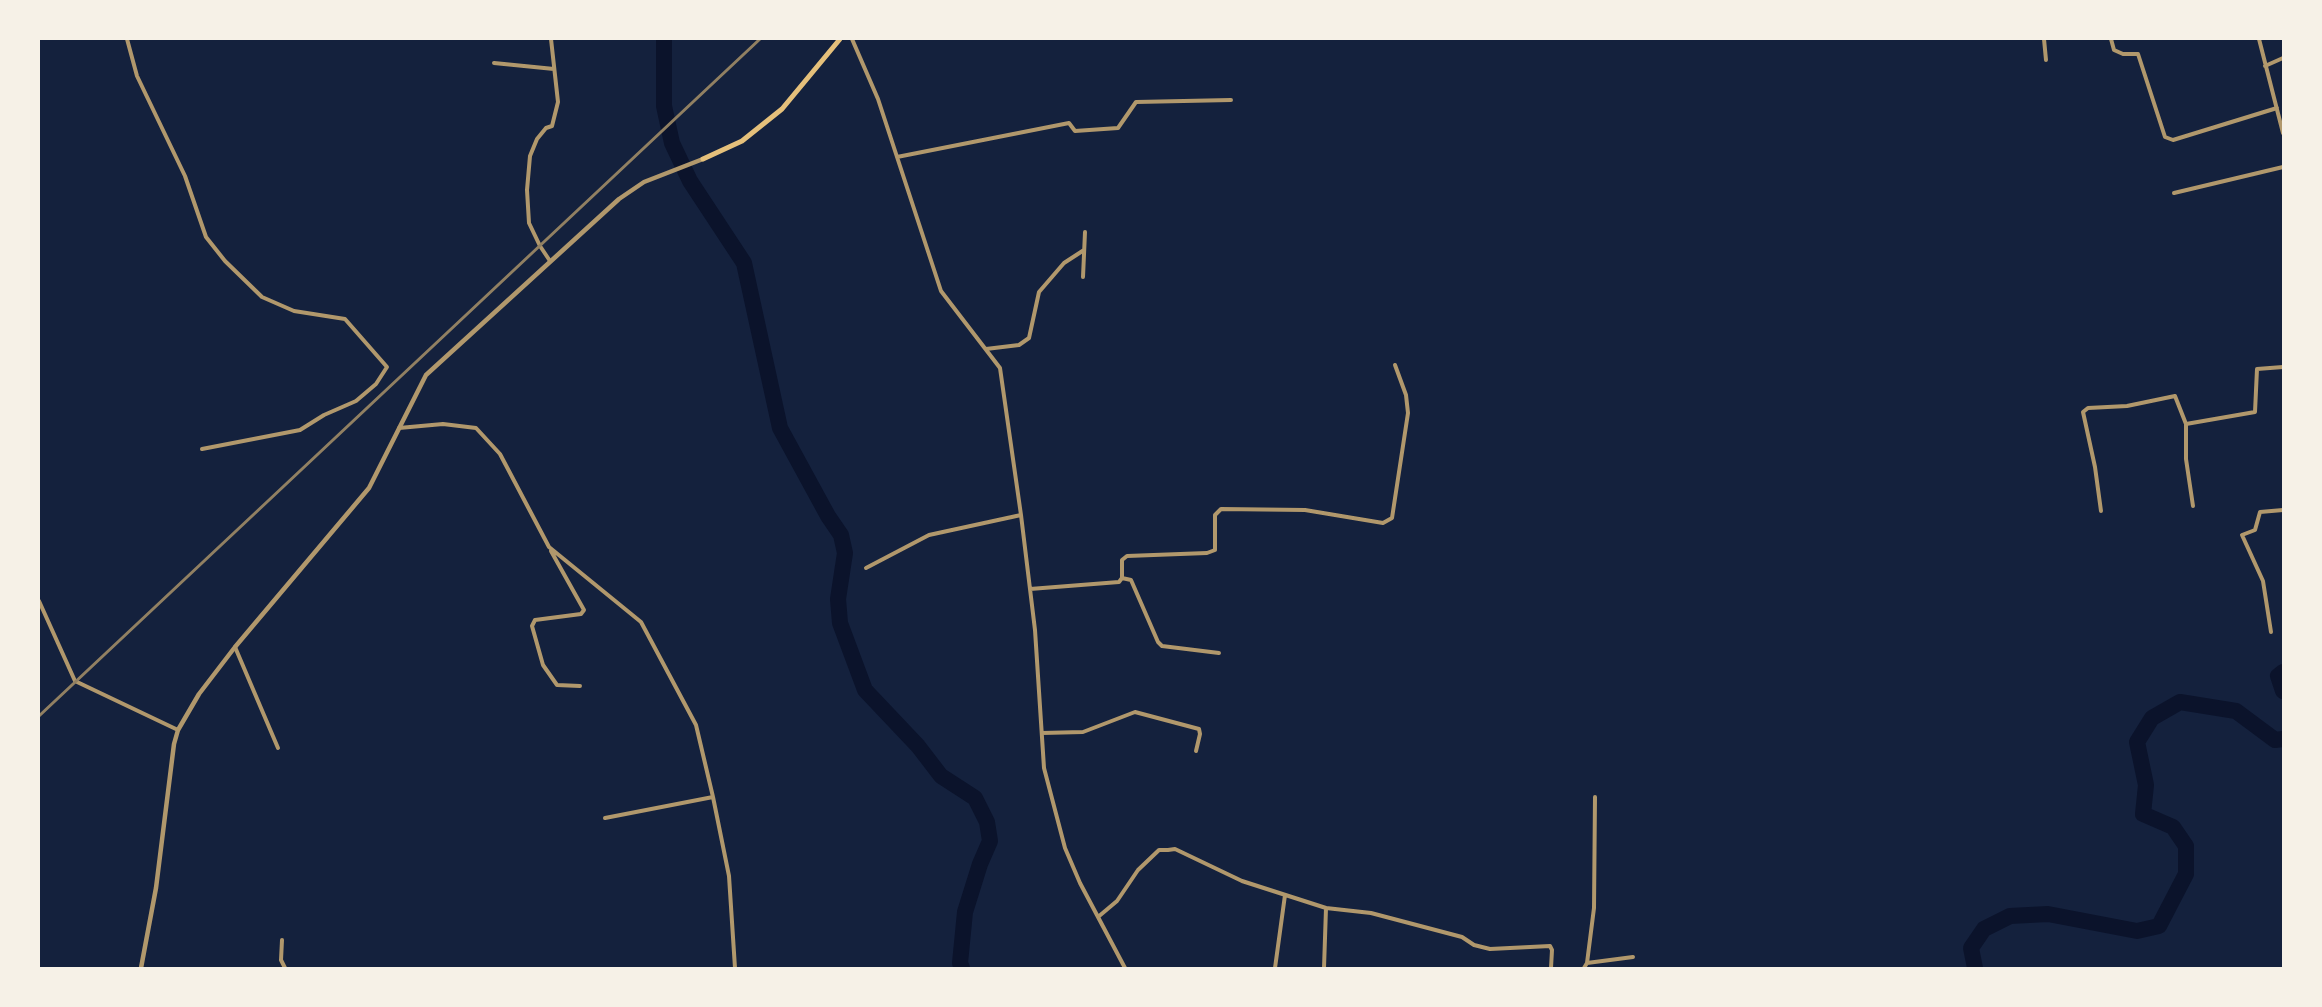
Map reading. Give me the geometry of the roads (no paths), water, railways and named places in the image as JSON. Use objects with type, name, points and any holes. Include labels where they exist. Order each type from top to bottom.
[{"type":"main road","points":[[703,159],[742,141],[782,109],[840,39]]},
{"type":"street","points":[[127,39],[137,76],[185,176],[206,237],[225,261],[262,297],[294,312],[345,319],[387,367],[376,384],[356,401],[300,429],[202,449]]},
{"type":"street","points":[[550,261],[529,223],[527,190],[530,156],[537,139],[546,128],[552,126],[558,102],[551,39]]},
{"type":"street","points":[[852,39],[878,99],[941,291],[1000,368],[1035,630],[1044,768],[1065,848],[1125,968]]},
{"type":"street","points":[[2044,39],[2046,60]]},
{"type":"street","points":[[2111,39],[2114,50],[2123,54],[2138,54],[2165,137],[2173,140],[2277,108]]},
{"type":"street","points":[[2259,39],[2283,133]]},
{"type":"street","points":[[2265,66],[2283,58]]},
{"type":"street","points":[[494,63],[554,69]]},
{"type":"street","points":[[897,157],[1070,123],[1074,131],[1118,128],[1136,102],[1231,100]]},
{"type":"street","points":[[141,968],[156,888],[174,744],[178,730],[199,694],[235,647],[369,488],[426,375],[619,199],[644,182],[703,159]]},
{"type":"street","points":[[2174,193],[2283,167]]},
{"type":"street","points":[[1083,277],[1085,232]]},
{"type":"street","points":[[985,349],[1019,345],[1029,338],[1040,292],[1065,263],[1084,250]]},
{"type":"street","points":[[1030,589],[1119,582],[1122,578],[1122,560],[1127,556],[1207,554],[1215,550],[1215,515],[1221,509],[1305,510],[1383,523],[1392,518],[1408,413],[1406,395],[1395,365]]},
{"type":"street","points":[[2186,424],[2255,412],[2257,369],[2283,367]]},
{"type":"street","points":[[2101,511],[2095,467],[2083,412],[2088,408],[2127,406],[2175,396],[2186,424],[2186,459],[2193,506]]},
{"type":"street","points":[[399,428],[442,424],[476,428],[500,454],[584,610],[581,614],[535,620],[532,626],[543,665],[557,685],[580,686]]},
{"type":"street","points":[[2271,632],[2263,581],[2242,536],[2254,530],[2260,512],[2283,510]]},
{"type":"street","points":[[866,568],[929,535],[1021,515]]},
{"type":"street","points":[[549,547],[641,622],[696,725],[729,876],[735,968]]},
{"type":"street","points":[[1122,578],[1131,580],[1158,642],[1162,646],[1219,653]]},
{"type":"street","points":[[39,601],[75,681],[178,730]]},
{"type":"street","points":[[235,647],[278,748]]},
{"type":"street","points":[[1042,733],[1083,732],[1135,712],[1198,729],[1200,734],[1196,751]]},
{"type":"street","points":[[605,818],[713,796]]},
{"type":"street","points":[[1584,968],[1587,963],[1594,908],[1595,797]]},
{"type":"street","points":[[1098,917],[1118,901],[1138,870],[1159,850],[1175,849],[1242,880],[1326,908],[1371,913],[1462,937],[1474,945],[1490,949],[1550,946],[1552,950],[1551,968]]},
{"type":"street","points":[[1275,968],[1285,895]]},
{"type":"street","points":[[1324,968],[1326,908]]},
{"type":"street","points":[[282,940],[281,960],[285,968]]},
{"type":"street","points":[[1587,963],[1633,957]]},
{"type":"waterway","points":[[664,39],[664,106],[672,143],[690,181],[744,263],[780,428],[828,516],[841,535],[845,553],[838,599],[840,623],[865,690],[918,746],[941,776],[975,798],[987,822],[990,841],[965,912],[960,963],[962,968]]},
{"type":"waterway","points":[[2283,672],[2278,676],[2283,691]]},
{"type":"waterway","points":[[1975,968],[1971,948],[1984,929],[2010,916],[2048,914],[2137,931],[2159,926],[2186,874],[2186,846],[2173,827],[2143,814],[2146,785],[2137,742],[2152,718],[2180,702],[2236,711],[2275,740],[2283,739]]},
{"type":"railway","points":[[39,716],[760,39]]}]
